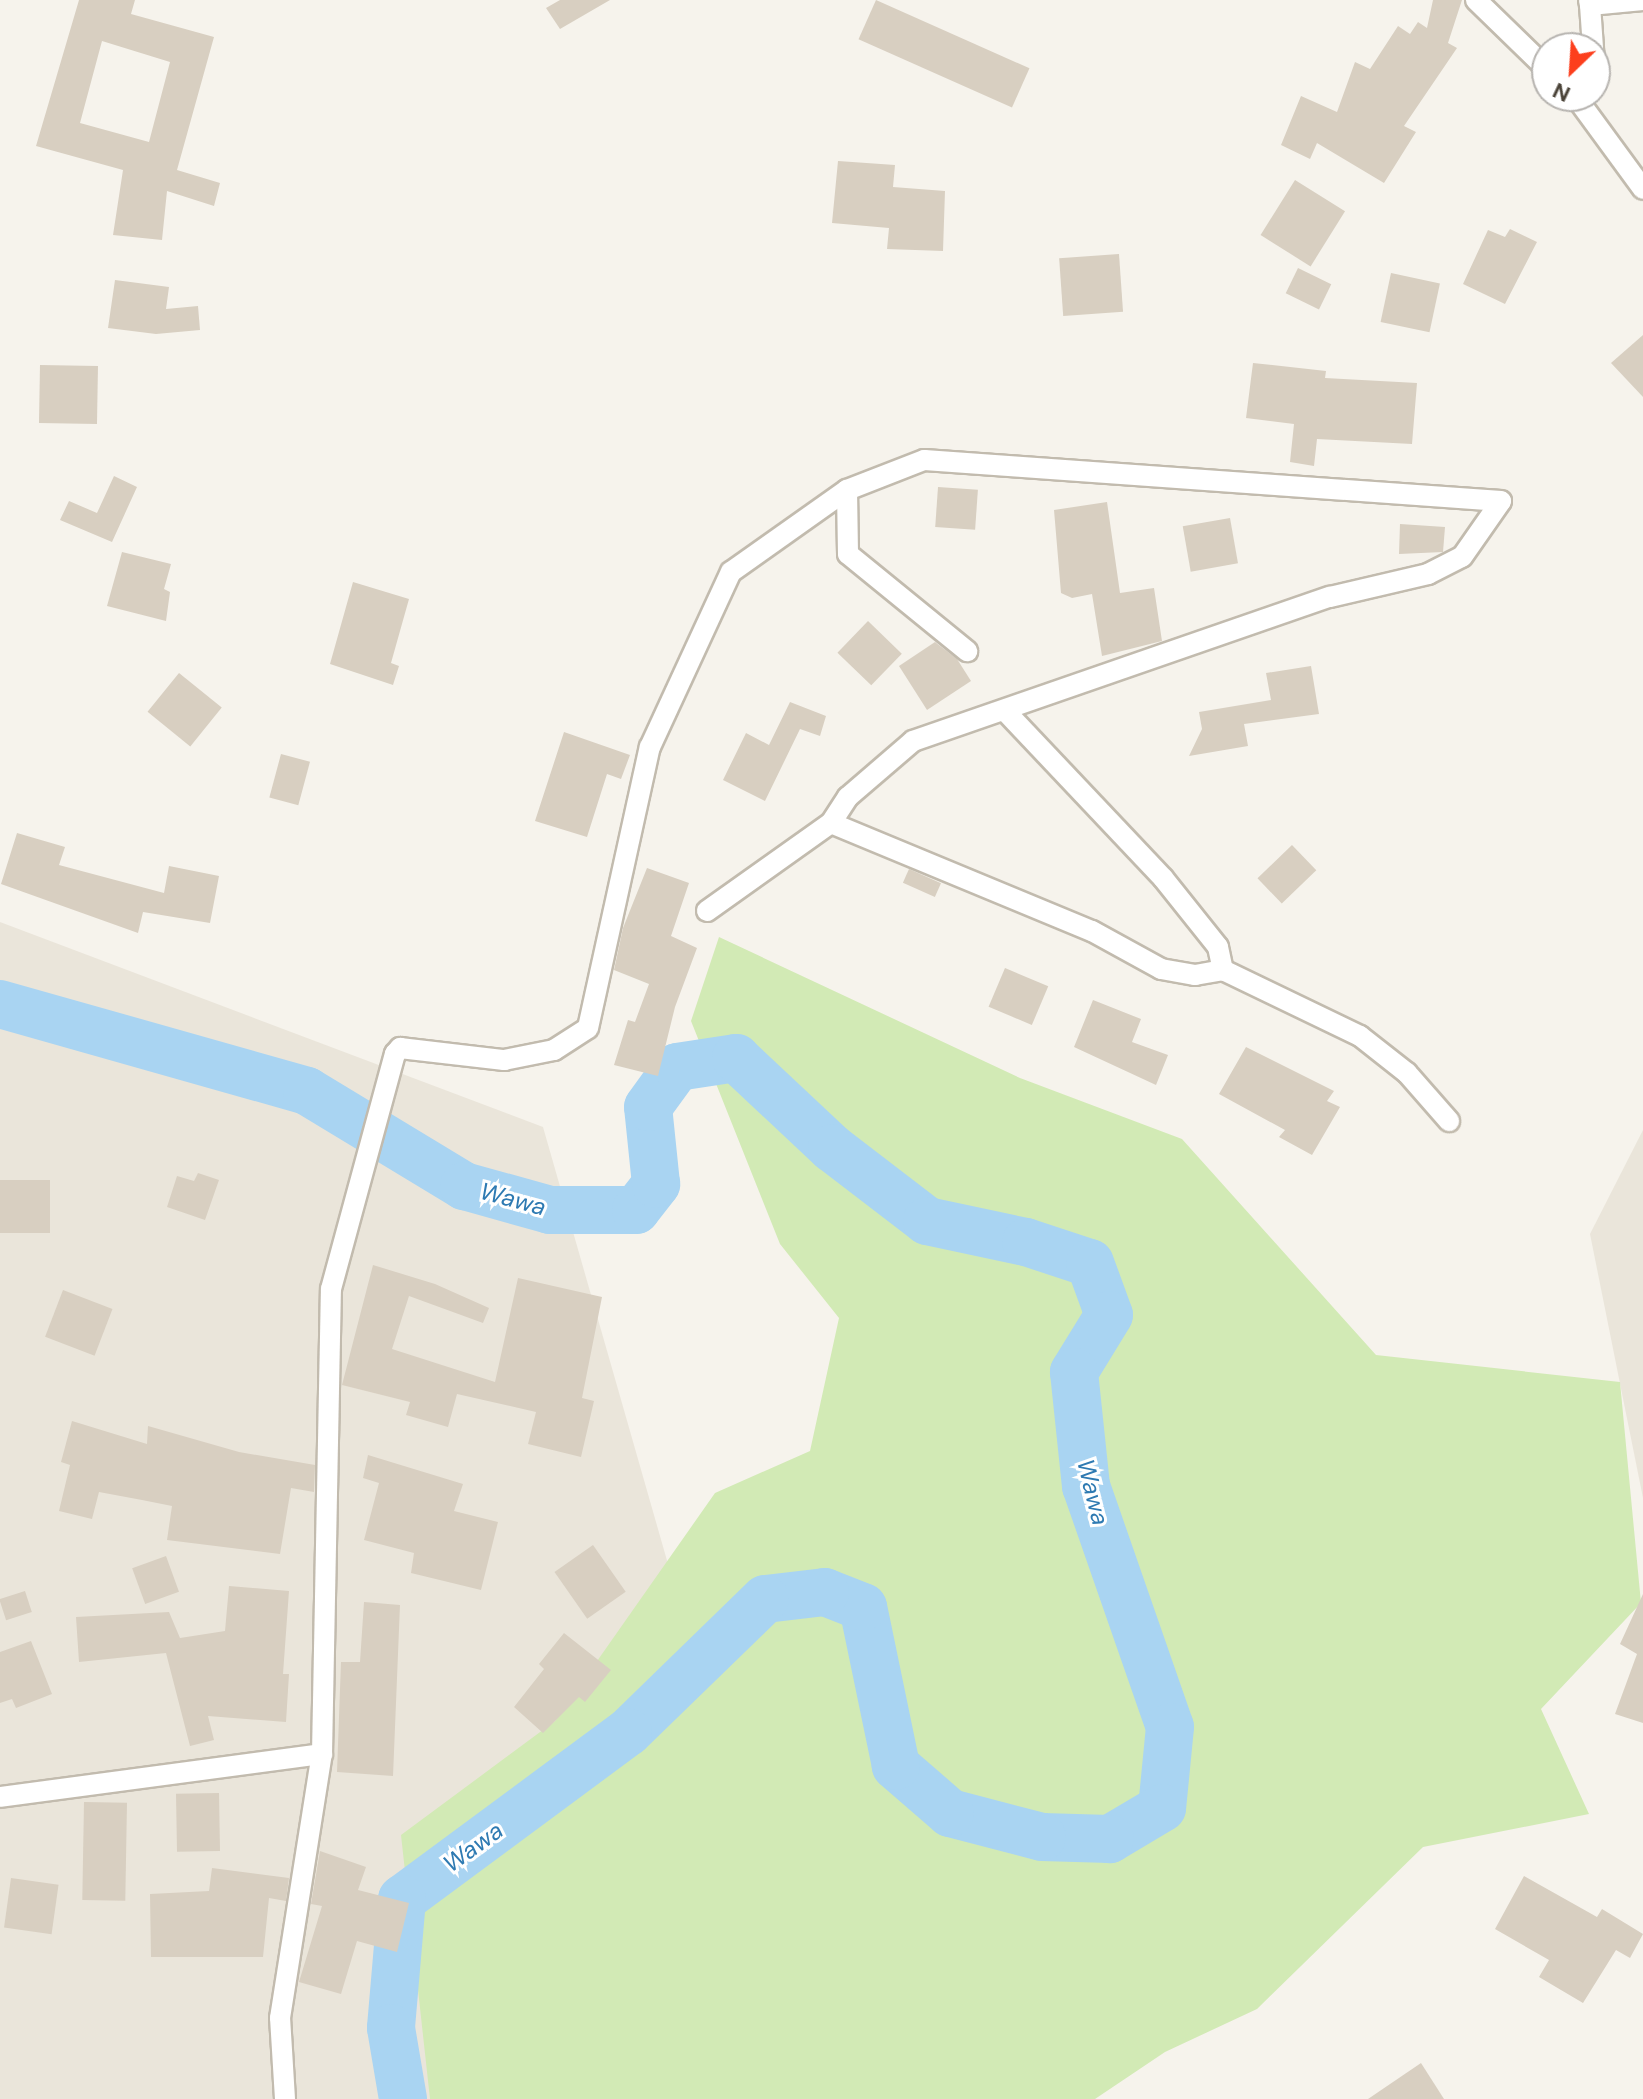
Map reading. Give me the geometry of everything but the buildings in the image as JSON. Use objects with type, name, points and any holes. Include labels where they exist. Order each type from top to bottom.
[{"type":"street","points":[[1476,0],[1531,53]]},
{"type":"street","points":[[1591,32],[1589,3],[1643,0]]},
{"type":"street","points":[[1596,112],[1643,189]]},
{"type":"street","points":[[285,2099],[280,2018],[322,1754],[331,1289],[374,1132],[400,1048],[504,1060],[554,1050],[588,1028],[650,747],[731,572],[847,490],[924,460],[1501,501],[1462,557],[1428,574],[1330,597],[1006,712],[913,741],[848,797],[831,823],[707,911]]},
{"type":"street","points":[[847,490],[848,554],[967,651]]},
{"type":"street","points":[[1006,712],[1163,878],[1218,947],[1223,970]]},
{"type":"street","points":[[831,823],[1092,931],[1161,969],[1195,975],[1223,970],[1360,1036],[1407,1073],[1449,1121]]},
{"type":"street","points":[[0,1797],[322,1754]]},
{"type":"shaded area","points":[[0,922],[543,1127],[821,2099],[0,2099]]},
{"type":"shaded area","points":[[1643,1130],[1643,1498],[1590,1234]]},
{"type":"green space","points":[[719,937],[1020,1078],[1182,1139],[1376,1355],[1620,1382],[1641,1603],[1541,1709],[1589,1814],[1423,1847],[1257,2009],[1165,2052],[1095,2099],[430,2099],[401,1835],[555,1721],[715,1493],[810,1451],[839,1318],[780,1244],[691,1021]]},
{"type":"waterway","name":"Wawa","points":[[0,1004],[307,1091],[464,1186],[550,1210],[636,1210],[656,1184],[648,1107],[677,1067],[736,1058],[832,1148],[927,1221],[1026,1242],[1090,1263],[1109,1315],[1074,1372],[1086,1486],[1170,1727],[1162,1808],[1110,1839],[1042,1837],[950,1813],[896,1766],[863,1607],[825,1592],[765,1599],[628,1732],[402,1899],[391,2028],[403,2099]]}]
